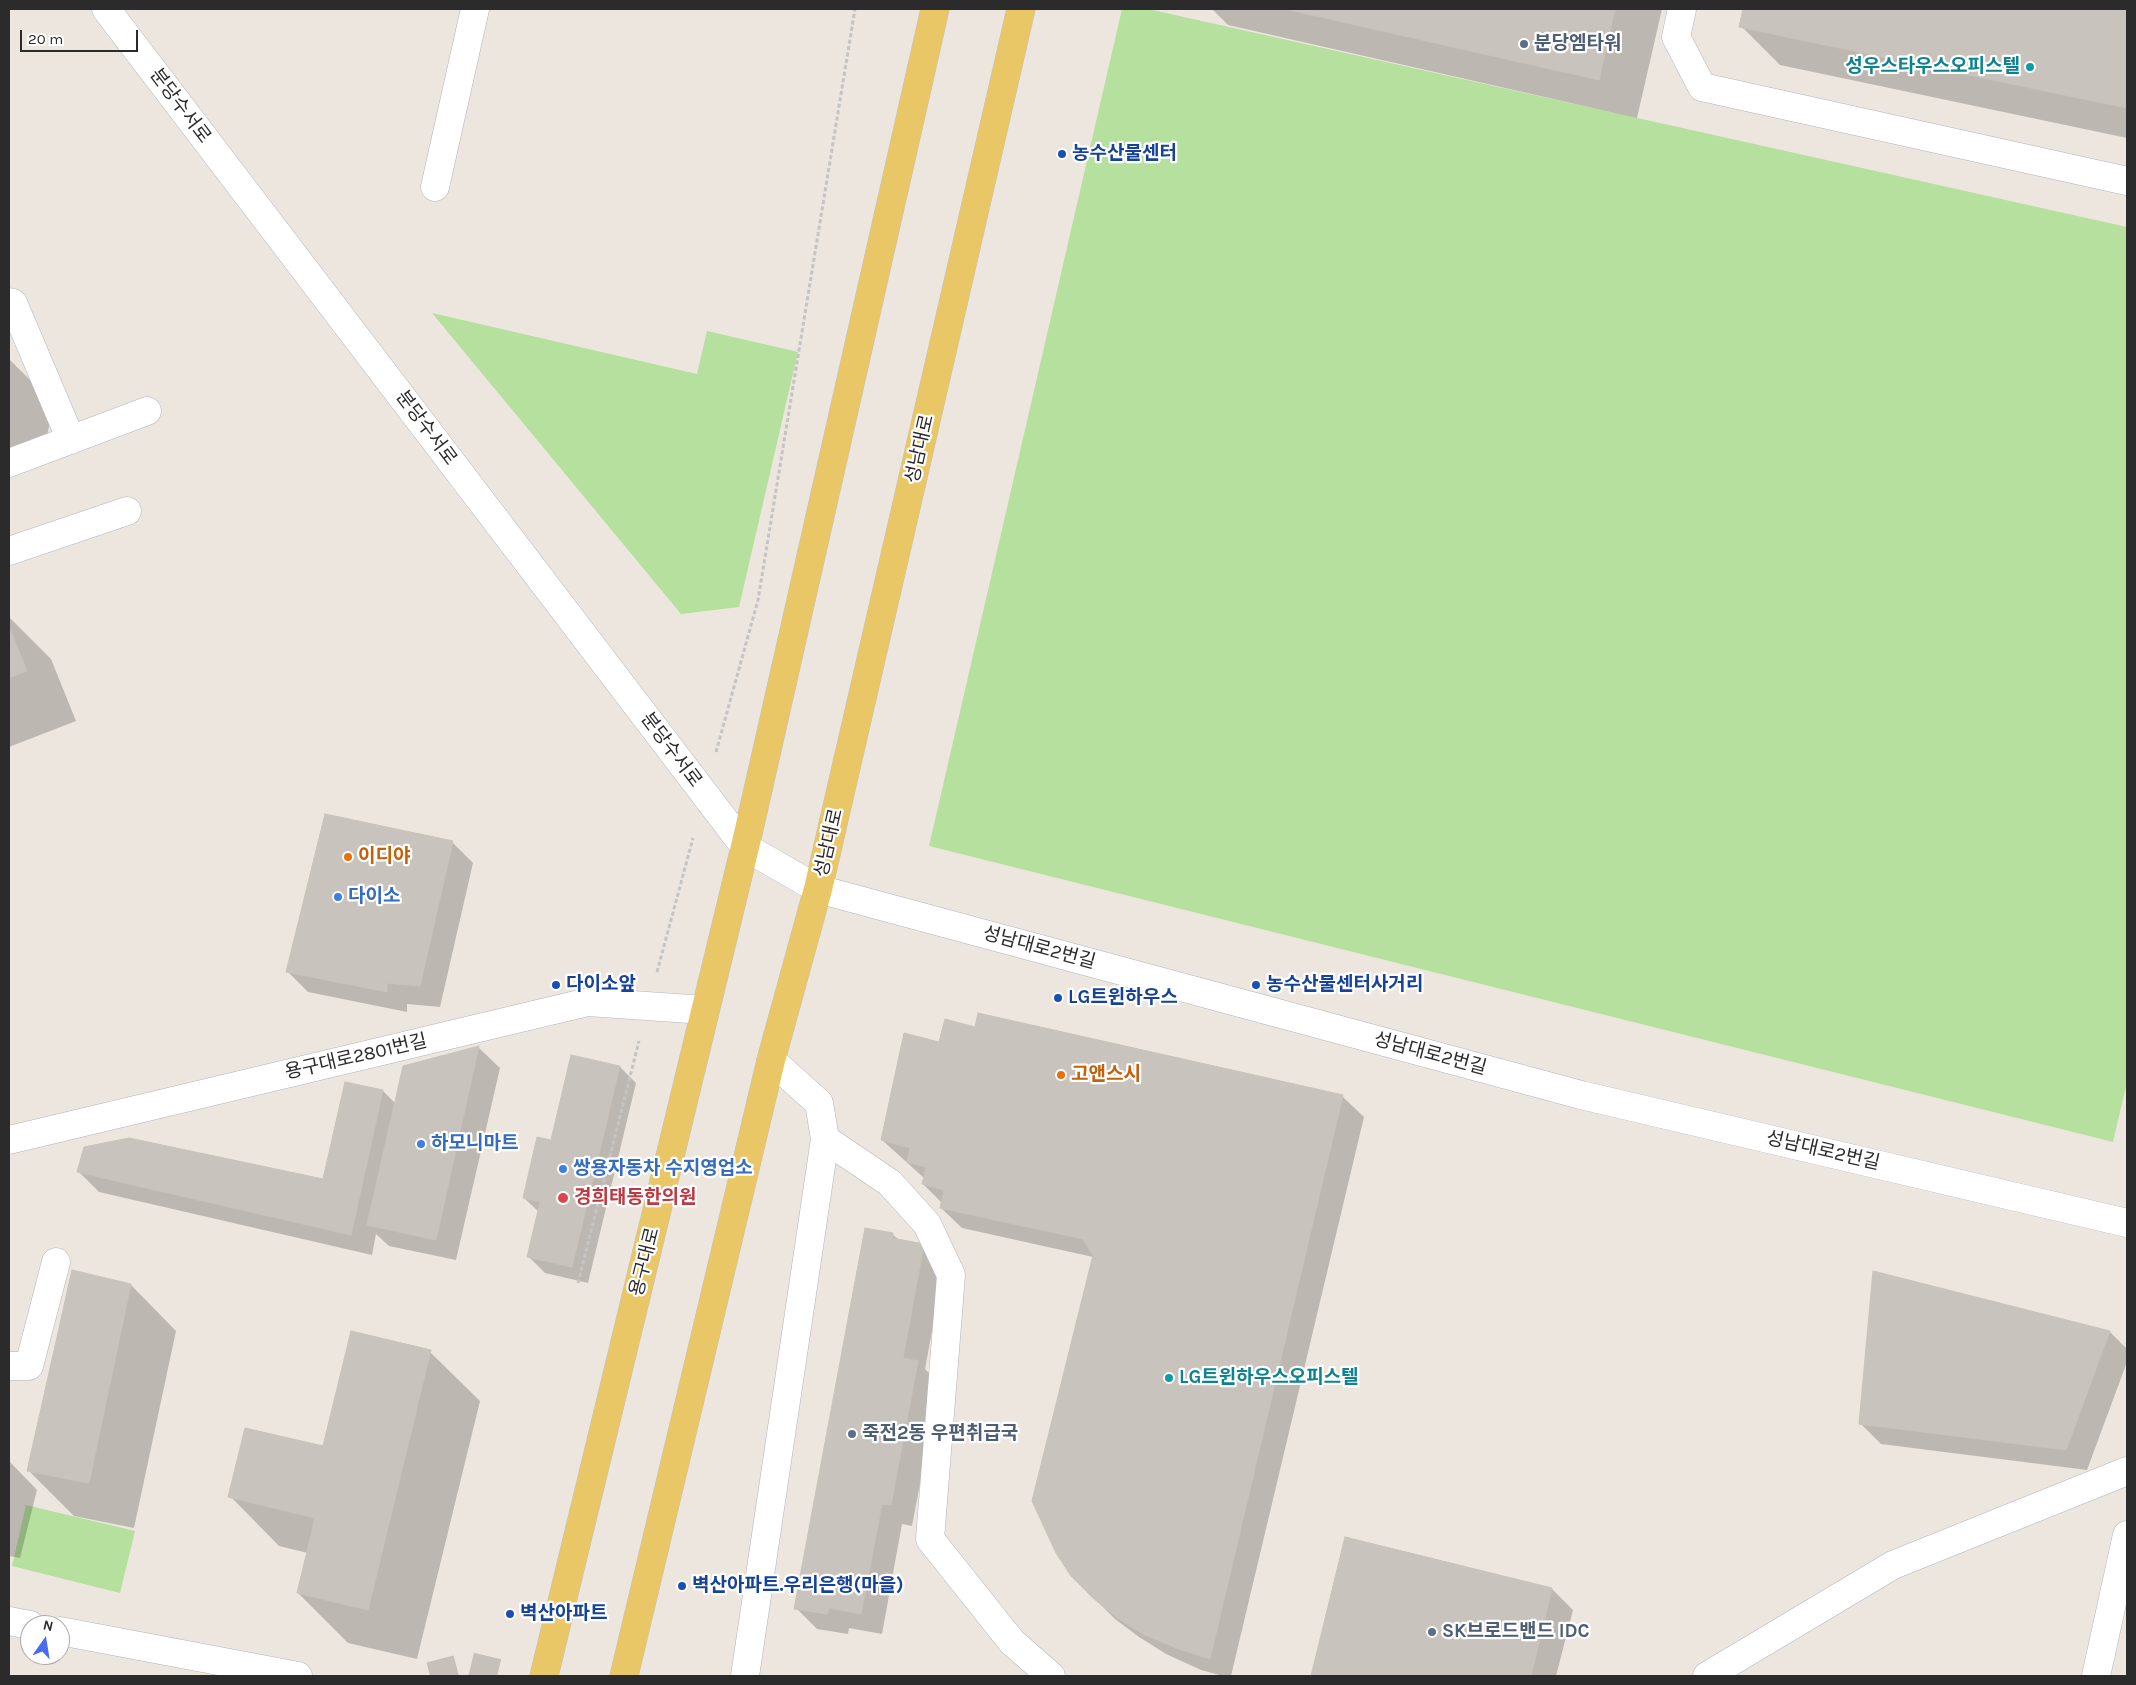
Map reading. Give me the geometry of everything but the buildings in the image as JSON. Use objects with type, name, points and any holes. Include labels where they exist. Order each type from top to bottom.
[{"type":"main road","points":[[745,847],[935,9]]},
{"type":"main road","name":"성남대로","points":[[818,889],[1021,9]]},
{"type":"main road","name":"용구대로","points":[[544,1676],[745,847]]},
{"type":"main road","points":[[624,1676],[771,1060],[818,889]]},
{"type":"street","name":"분당수서로","points":[[106,9],[745,847]]},
{"type":"street","points":[[434,187],[475,9]]},
{"type":"street","points":[[1682,9],[1676,37],[1702,87],[2127,181]]},
{"type":"street","points":[[9,302],[13,303],[71,440]]},
{"type":"street","points":[[9,463],[147,411]]},
{"type":"street","points":[[9,551],[126,511]]},
{"type":"street","name":"성남대로2번길","points":[[745,847],[818,889],[1581,1095],[2127,1223]]},
{"type":"street","name":"용구대로2801번길","points":[[9,1140],[588,1002],[705,1010]]},
{"type":"street","points":[[745,1676],[825,1139],[819,1103],[771,1060]]},
{"type":"street","points":[[825,1139],[890,1183],[927,1224],[952,1275],[930,1539],[1012,1642],[1051,1676]]},
{"type":"street","points":[[9,1366],[29,1366],[56,1262]]},
{"type":"street","points":[[1707,1676],[1893,1565],[2127,1471]]},
{"type":"street","points":[[2096,1676],[2127,1535]]},
{"type":"street","points":[[70,1633],[298,1676]]},
{"type":"path","points":[[578,1283],[630,1074],[758,600],[855,9]]},
{"type":"green space","points":[[1122,9],[1148,9],[2127,227],[2127,1082],[2113,1142],[929,846]]},
{"type":"green space","points":[[432,313],[697,374],[707,331],[798,352],[739,607],[681,614]]},
{"type":"green space","points":[[26,1505],[135,1531],[120,1593],[12,1566]]},
{"type":"tunnel","points":[[430,1676],[469,1666],[511,1676]]},
{"type":"place","name":"분당엠타워","points":[[1524,44]]},
{"type":"place","name":"성우스타우스오피스텔","points":[[2030,67]]},
{"type":"place","name":"농수산물센터","points":[[1062,154]]},
{"type":"place","name":"이디야","points":[[348,857]]},
{"type":"place","name":"다이소","points":[[338,897]]},
{"type":"place","name":"다이소앞","points":[[556,985]]},
{"type":"place","name":"농수산물센터사거리","points":[[1256,985]]},
{"type":"place","name":"LG트윈하우스","points":[[1058,998]]},
{"type":"place","name":"고앤스시","points":[[1061,1075]]},
{"type":"place","name":"하모니마트","points":[[421,1144]]},
{"type":"place","name":"쌍용자동차 수지영업소","points":[[563,1169]]},
{"type":"place","name":"경희태동한의원","points":[[563,1198]]},
{"type":"place","name":"LG트윈하우스오피스텔","points":[[1169,1378]]},
{"type":"place","name":"죽전2동 우편취급국","points":[[852,1434]]},
{"type":"place","name":"벽산아파트.우리은행(마을)","points":[[682,1586]]},
{"type":"place","name":"벽산아파트","points":[[510,1614]]},
{"type":"place","name":"SK브로드밴드 IDC","points":[[1432,1632]]}]
